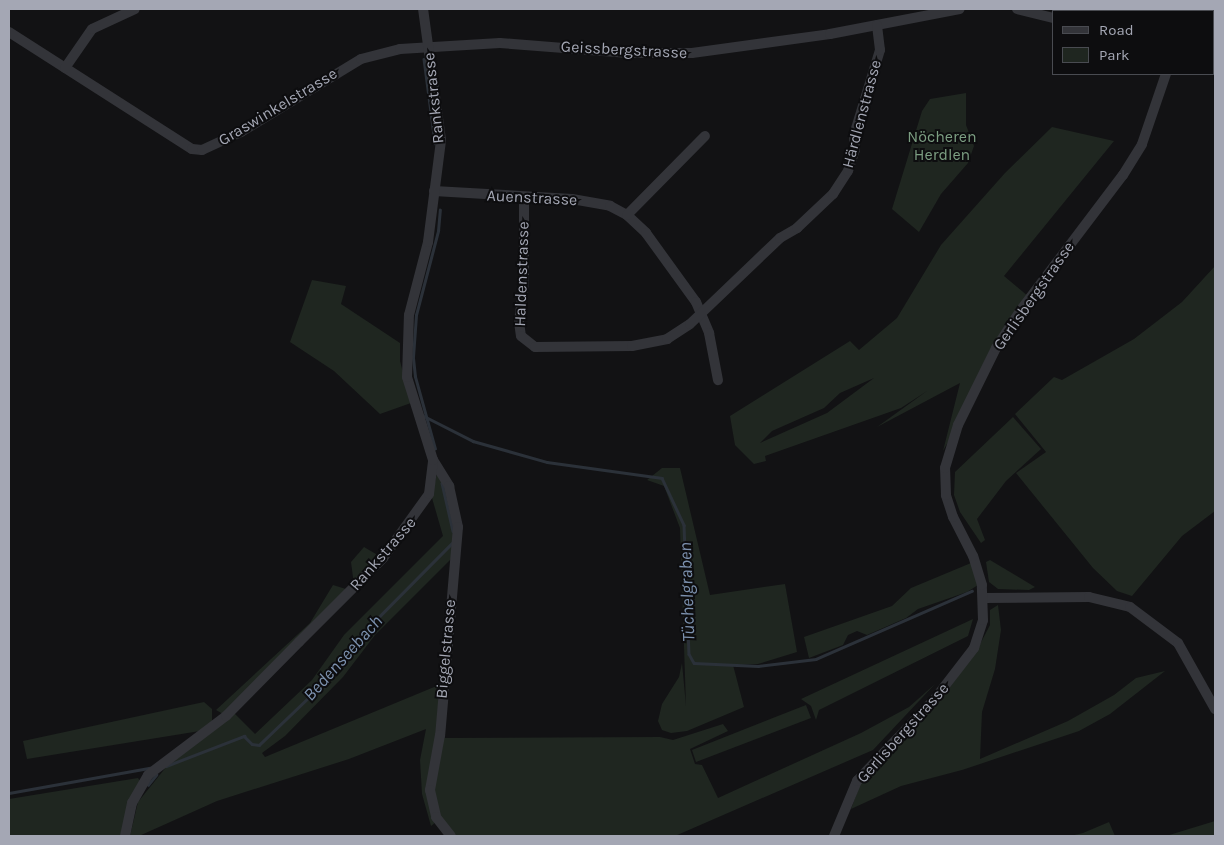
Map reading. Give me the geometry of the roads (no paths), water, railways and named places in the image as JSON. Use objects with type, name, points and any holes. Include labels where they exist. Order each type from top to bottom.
[{"type":"street","points":[[65,68],[92,28],[135,9]]},
{"type":"street","name":"Rankstrasse","points":[[125,836],[132,803],[148,775],[226,716],[383,558],[429,494],[433,460],[408,377],[409,316],[428,242],[441,140],[424,9]]},
{"type":"street","points":[[877,26],[960,9]]},
{"type":"street","points":[[1017,9],[1052,18]]},
{"type":"street","name":"Geissbergstrasse","points":[[428,46],[500,43],[677,54],[794,40],[877,26]]},
{"type":"street","name":"Härdlenstrasse","points":[[701,314],[780,238],[797,228],[820,208],[848,171],[856,150],[854,135],[880,50],[877,26]]},
{"type":"street","name":"Graswinkelstrasse","points":[[9,32],[192,149],[202,150],[240,132],[361,59],[400,49],[428,46]]},
{"type":"street","name":"Gerlisbergstrasse","points":[[834,836],[857,781],[934,700],[974,648],[983,620],[984,598],[974,556],[953,517],[946,495],[945,468],[958,425],[996,348],[1020,311],[1123,175],[1142,144],[1166,75]]},
{"type":"street","points":[[627,215],[705,136]]},
{"type":"street","name":"Auenstrasse","points":[[434,191],[601,203],[627,215],[648,235],[696,302],[709,333],[718,380]]},
{"type":"street","name":"Haldenstrasse","points":[[524,198],[524,282],[518,322],[521,336],[535,347],[632,346],[667,339],[701,314]]},
{"type":"street","name":"Biggelstrasse","points":[[433,460],[449,486],[458,527],[440,735],[430,790],[436,817],[451,836]]},
{"type":"street","points":[[984,598],[1089,597],[1130,607],[1178,642],[1215,709]]},
{"type":"waterway","name":"Bedenseebach","points":[[424,59],[435,143]]},
{"type":"waterway","name":"Bedenseebach","points":[[435,449],[415,377],[413,357],[416,315],[438,231],[440,210]]},
{"type":"waterway","name":"Tüchelgraben","points":[[424,416],[473,441],[547,462],[662,478],[684,525],[689,654],[694,663],[758,666],[816,659],[972,591]]},
{"type":"waterway","name":"Bedenseebach","points":[[442,483],[453,531]]},
{"type":"waterway","name":"Bedenseebach","points":[[166,766],[244,736],[252,744],[259,745],[330,677],[354,642],[453,542]]},
{"type":"waterway","name":"Bedenseebach","points":[[9,793],[150,768]]},
{"type":"waterway","points":[[148,785],[156,775]]},
{"type":"park label","name":"Nöcheren Herdlen","points":[[942,146]]}]
